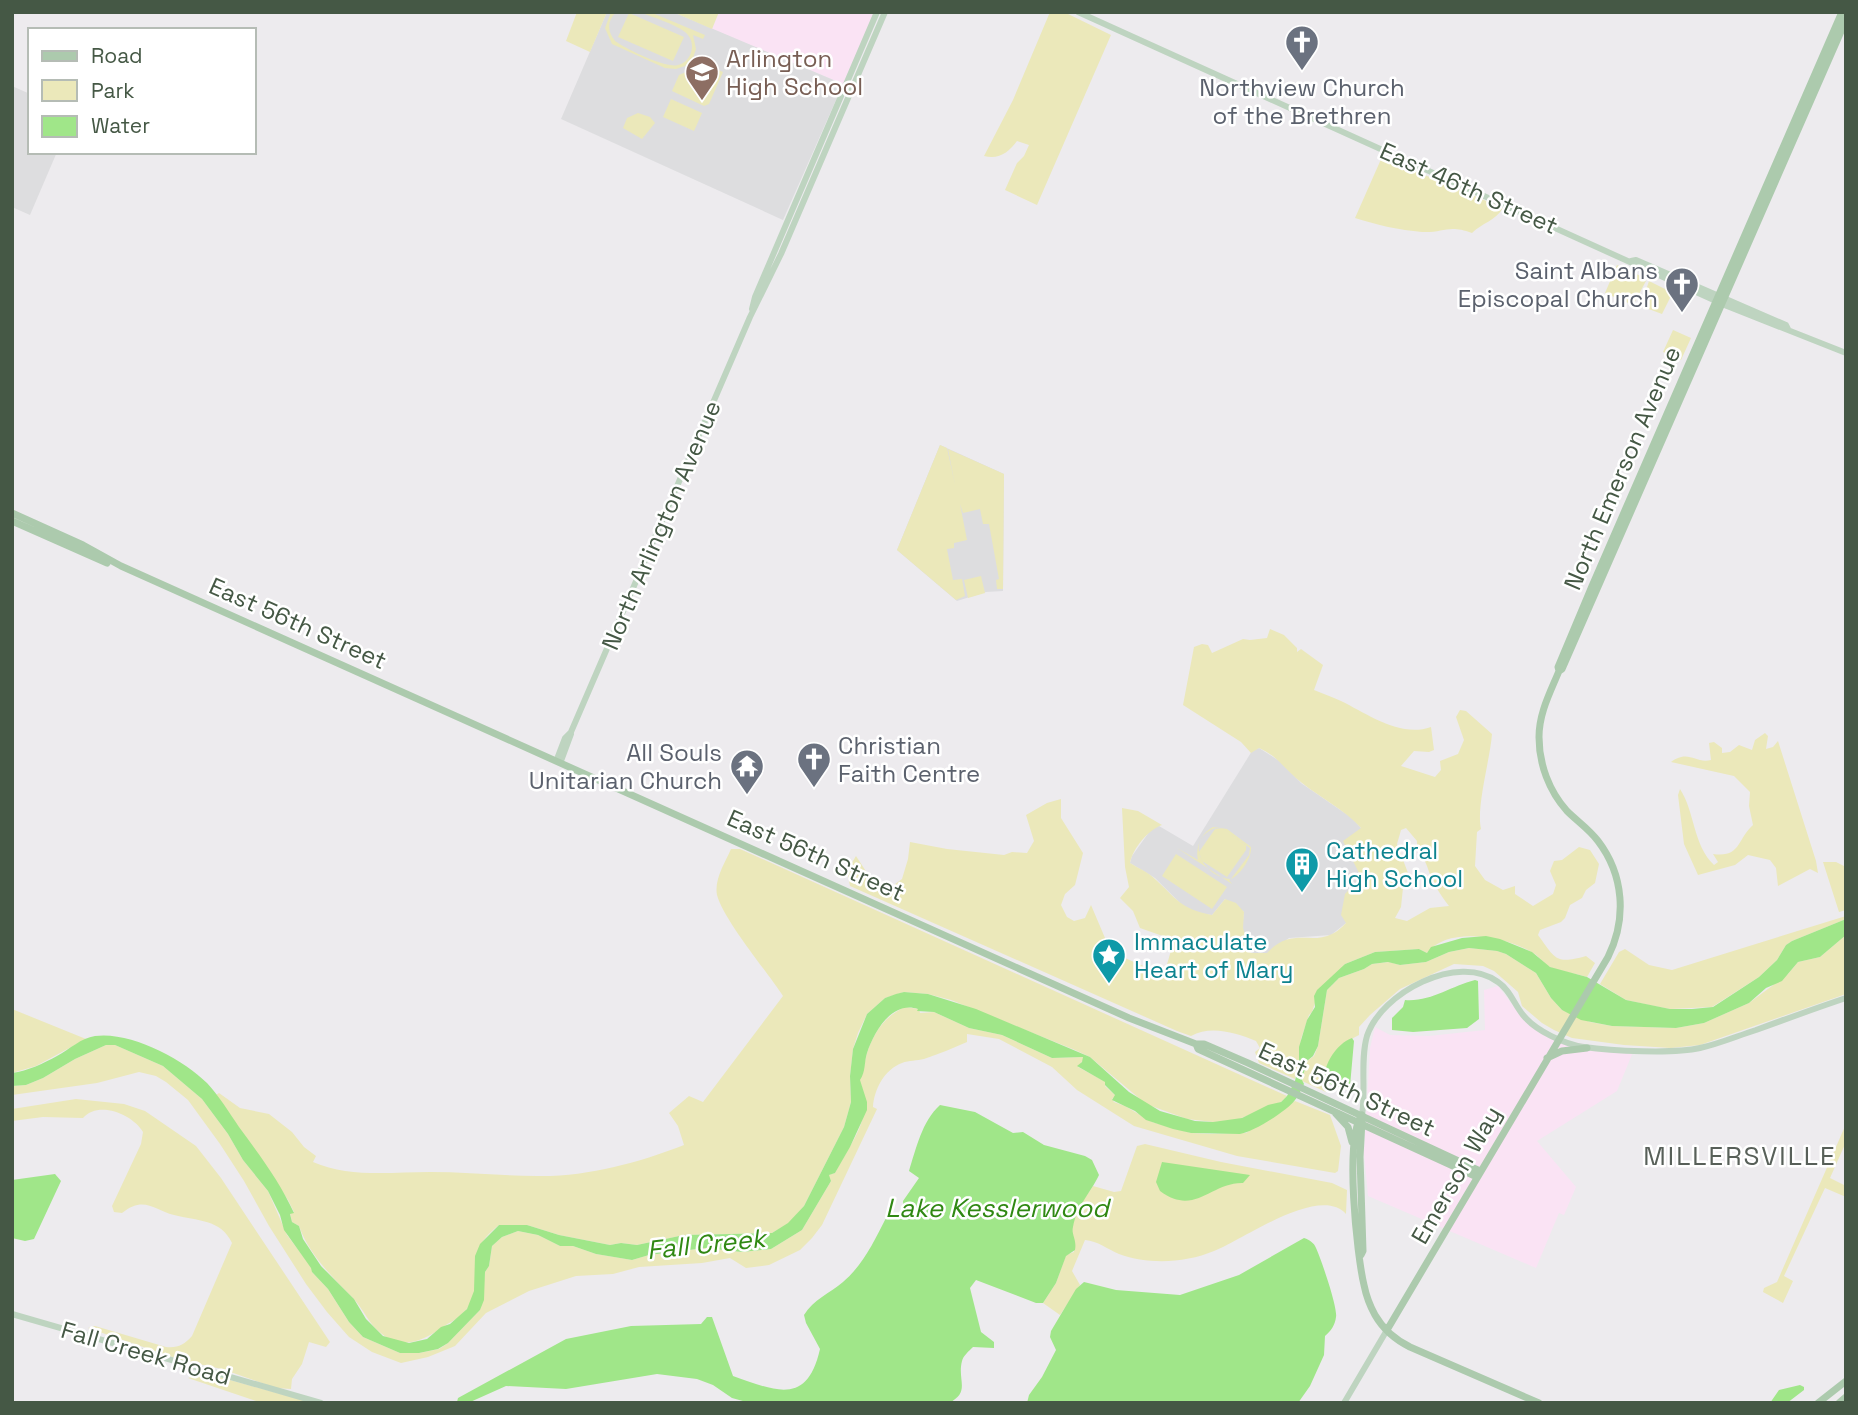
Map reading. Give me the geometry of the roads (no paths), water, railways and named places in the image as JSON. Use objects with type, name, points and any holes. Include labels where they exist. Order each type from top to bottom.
[{"type":"main road","name":"North Arlington Avenue","points":[[750,317],[755,296],[877,12]]},
{"type":"main road","name":"North Arlington Avenue","points":[[559,760],[885,12]]},
{"type":"main road","name":"East 46th Street","points":[[1078,12],[1631,261],[1636,260],[1784,330],[1788,329],[1846,354]]},
{"type":"main road","name":"North Emerson Avenue","points":[[1559,1039],[1610,954],[1619,927],[1619,892],[1613,868],[1603,848],[1563,806],[1551,788],[1543,768],[1539,748],[1540,724],[1545,702],[1576,638],[1842,12]]},
{"type":"main road","name":"North Emerson Avenue","points":[[1720,299],[1846,20]]},
{"type":"main road","name":"East 56th Street","points":[[12,513],[114,562],[1129,1018],[1196,1044],[1204,1044],[1258,1072],[1478,1174]]},
{"type":"main road","name":"East 56th Street","points":[[12,521],[107,563],[114,562]]},
{"type":"main road","points":[[1353,1146],[1365,1088],[1365,1046],[1376,1017],[1398,996],[1440,976],[1464,971],[1492,978],[1507,991],[1527,1019],[1559,1039],[1587,1048]]},
{"type":"main road","points":[[1547,1059],[1562,1051],[1587,1048],[1671,1051],[1701,1048],[1846,998]]},
{"type":"main road","name":"Emerson Way","points":[[1387,1330],[1559,1039]]},
{"type":"main road","name":"East 56th Street","points":[[1312,1096],[1334,1110],[1360,1120]]},
{"type":"main road","points":[[1334,1110],[1349,1129],[1353,1146],[1358,1252],[1361,1255],[1366,1293],[1376,1316],[1399,1341],[1539,1403]]},
{"type":"main road","points":[[1360,1120],[1361,1255]]},
{"type":"main road","name":"Fall Creek Road","points":[[12,1314],[321,1403]]},
{"type":"main road","points":[[1344,1403],[1387,1330]]},
{"type":"main road","points":[[1818,1403],[1846,1381]]},
{"type":"main road","points":[[1839,1403],[1846,1397]]},
{"type":"water","name":"Fall Creek","points":[[1846,919],[1846,935],[1820,957],[1798,962],[1782,981],[1766,988],[1749,1003],[1704,1023],[1676,1028],[1612,1026],[1581,1020],[1562,1010],[1551,998],[1536,973],[1497,951],[1469,948],[1449,952],[1426,962],[1372,964],[1339,978],[1327,990],[1318,1046],[1307,1061],[1302,1080],[1304,1084],[1291,1105],[1269,1120],[1240,1134],[1191,1133],[1146,1120],[1135,1111],[1112,1100],[1115,1095],[1105,1082],[1077,1066],[1083,1057],[1052,1058],[1002,1035],[969,1028],[934,1012],[917,1011],[918,1009],[909,1007],[900,1009],[892,1013],[879,1027],[870,1045],[860,1080],[867,1110],[850,1147],[835,1173],[829,1175],[831,1181],[802,1230],[771,1249],[742,1252],[705,1248],[649,1255],[632,1260],[596,1254],[573,1246],[560,1246],[538,1235],[518,1231],[502,1237],[492,1246],[480,1310],[448,1343],[438,1349],[419,1353],[400,1353],[363,1337],[349,1322],[284,1230],[268,1191],[243,1160],[228,1134],[202,1099],[163,1066],[115,1045],[106,1045],[43,1078],[26,1085],[12,1086],[12,1073],[41,1064],[80,1041],[95,1036],[139,1042],[184,1065],[207,1083],[269,1168],[294,1213],[290,1214],[292,1222],[299,1226],[303,1239],[321,1266],[354,1299],[366,1319],[383,1336],[409,1343],[427,1339],[467,1309],[474,1291],[475,1256],[480,1244],[499,1225],[527,1225],[559,1235],[610,1245],[637,1245],[684,1235],[772,1233],[788,1223],[804,1206],[844,1127],[851,1102],[853,1049],[867,1014],[885,998],[896,994],[928,994],[976,1009],[1090,1057],[1129,1092],[1160,1111],[1195,1121],[1213,1122],[1242,1118],[1268,1105],[1281,1102],[1287,1096],[1295,1081],[1299,1047],[1307,1020],[1315,1007],[1314,996],[1317,990],[1345,964],[1375,952],[1419,949],[1427,953],[1431,947],[1462,938],[1486,936],[1532,952],[1550,967],[1587,977],[1626,1000],[1670,1009],[1692,1009],[1713,1007],[1759,977],[1792,941]]},
{"type":"water","points":[[1478,981],[1479,1019],[1467,1028],[1413,1032],[1392,1030],[1392,1018],[1403,1007],[1405,1000],[1424,999]]},
{"type":"water","points":[[1352,1038],[1354,1041],[1350,1086],[1346,1089],[1324,1082],[1332,1056],[1341,1045]]},
{"type":"water","name":"Lake Kesslerwood","points":[[940,1105],[975,1112],[1013,1133],[1023,1132],[1044,1145],[1085,1156],[1092,1160],[1099,1175],[1075,1219],[1075,1250],[1066,1256],[1056,1283],[1043,1303],[1036,1303],[976,1280],[970,1288],[981,1332],[994,1342],[994,1348],[973,1347],[965,1355],[961,1368],[961,1390],[956,1399],[949,1403],[750,1403],[732,1398],[713,1385],[697,1379],[657,1374],[566,1389],[506,1386],[468,1403],[457,1402],[458,1398],[566,1339],[631,1326],[701,1324],[707,1317],[712,1317],[733,1376],[776,1389],[798,1387],[814,1367],[820,1349],[804,1315],[812,1305],[857,1268],[887,1216],[900,1219],[904,1217],[903,1201],[919,1178],[909,1171],[917,1145],[924,1127]]},
{"type":"water","points":[[1162,1162],[1250,1175],[1243,1183],[1221,1187],[1193,1200],[1183,1201],[1160,1191],[1156,1182]]},
{"type":"water","points":[[55,1174],[61,1181],[34,1239],[25,1241],[12,1238],[12,1180]]},
{"type":"water","name":"Lake Kesslerwood","points":[[1304,1238],[1315,1246],[1332,1294],[1336,1317],[1335,1323],[1325,1336],[1324,1355],[1310,1386],[1298,1403],[1027,1403],[1056,1350],[1050,1337],[1051,1331],[1076,1289],[1084,1282],[1116,1290],[1180,1295],[1239,1275]]},
{"type":"water","points":[[1800,1385],[1804,1390],[1787,1403],[1770,1403],[1779,1390]]},
{"type":"place","name":"Northview Church of the Brethren","points":[[1302,72]]},
{"type":"place","name":"Arlington High School","points":[[702,102]]},
{"type":"place","name":"Saint Albans Episcopal Church","points":[[1682,314]]},
{"type":"place","name":"Christian Faith Centre","points":[[814,789]]},
{"type":"place","name":"All Souls Unitarian Church","points":[[747,796]]},
{"type":"place","name":"Cathedral High School","points":[[1302,894]]},
{"type":"place","name":"Immaculate Heart of Mary","points":[[1109,985]]},
{"type":"district","name":"MILLERSVILLE","points":[[1740,1156]]}]
